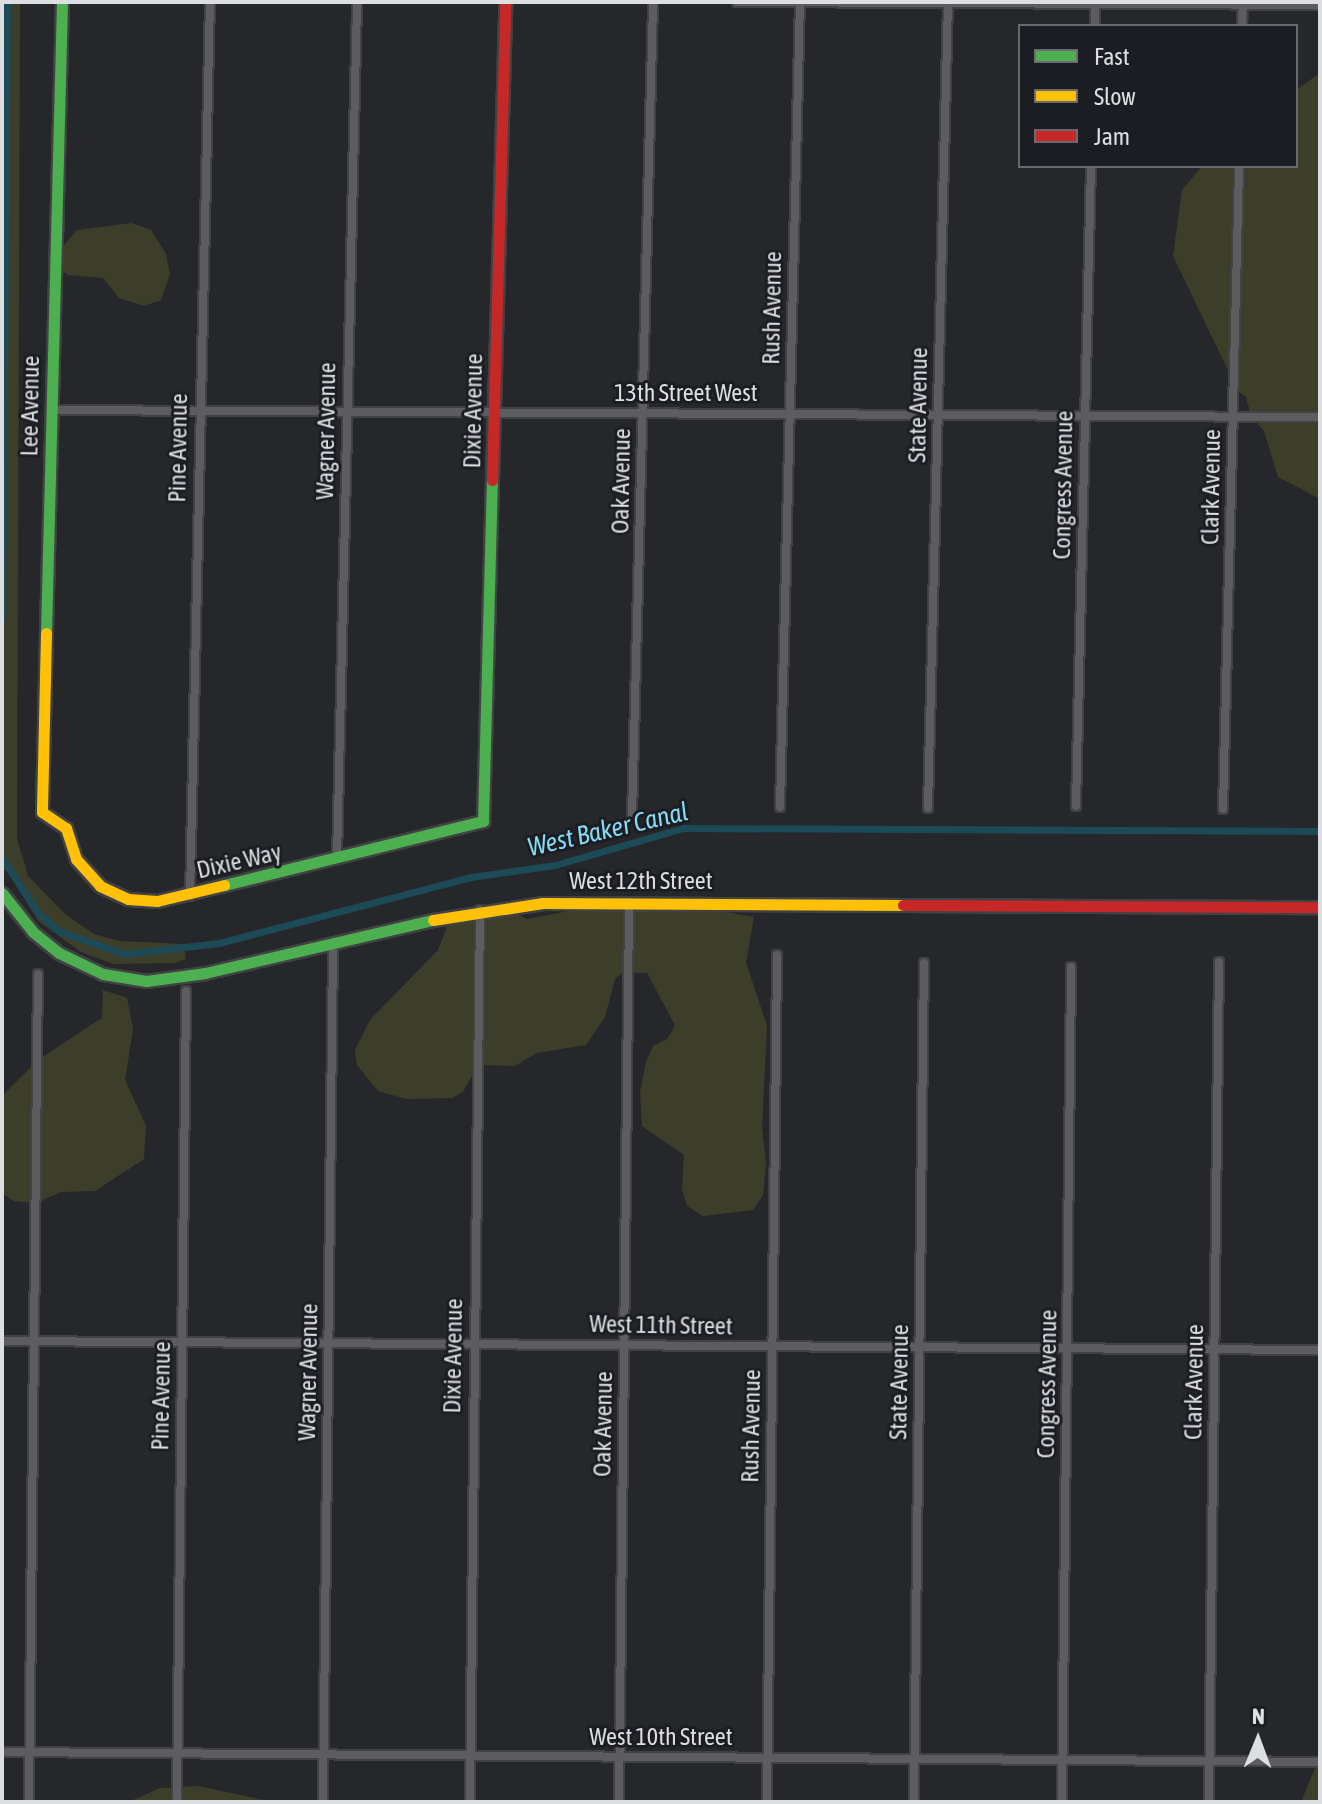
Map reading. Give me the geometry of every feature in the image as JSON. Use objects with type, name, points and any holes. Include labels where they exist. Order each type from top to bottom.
[{"type":"street","name":"Lee Avenue","points":[[42,812],[62,2]]},
{"type":"street","name":"Pine Avenue","points":[[190,896],[210,2]]},
{"type":"street","name":"Wagner Avenue","points":[[337,860],[357,2]]},
{"type":"street","name":"Dixie Avenue","points":[[483,821],[505,2]]},
{"type":"street","name":"Oak Avenue","points":[[632,817],[653,2]]},
{"type":"street","points":[[737,2],[1320,5]]},
{"type":"street","name":"Rush Avenue","points":[[780,807],[800,2]]},
{"type":"street","name":"State Avenue","points":[[928,808],[948,2]]},
{"type":"street","points":[[1095,3],[1095,24]]},
{"type":"street","points":[[1242,24],[1243,4]]},
{"type":"street","name":"Congress Avenue","points":[[1076,806],[1091,168]]},
{"type":"street","name":"Clark Avenue","points":[[1223,809],[1239,168]]},
{"type":"street","name":"13th Street West","points":[[51,410],[1320,417]]},
{"type":"street","name":"Dixie Way","points":[[42,812],[66,828],[82,869],[107,891],[135,900],[190,896],[483,821]]},
{"type":"street","name":"West 12th Street","points":[[2,893],[52,949],[118,978],[181,978],[480,910],[629,902],[1320,907]]},
{"type":"street","name":"Oak Avenue","points":[[619,1802],[629,902]]},
{"type":"street","name":"Dixie Avenue","points":[[470,1802],[480,910]]},
{"type":"street","name":"Wagner Avenue","points":[[323,1802],[333,943]]},
{"type":"street","name":"Rush Avenue","points":[[767,1802],[777,955]]},
{"type":"street","name":"Clark Avenue","points":[[1209,1802],[1219,962]]},
{"type":"street","name":"State Avenue","points":[[914,1802],[924,963]]},
{"type":"street","name":"Congress Avenue","points":[[1062,1802],[1071,967]]},
{"type":"street","points":[[29,1802],[38,974]]},
{"type":"street","name":"Pine Avenue","points":[[177,1802],[186,991]]},
{"type":"street","name":"West 11th Street","points":[[2,1341],[1320,1350]]},
{"type":"street","name":"West 10th Street","points":[[2,1752],[1320,1762]]},
{"type":"green space","points":[[2,2],[20,2],[17,839],[28,876],[66,915],[94,934],[119,941],[184,944],[186,959],[176,963],[113,964],[81,952],[38,921],[8,871],[2,870]]},
{"type":"green space","points":[[1320,73],[1320,499],[1278,477],[1264,431],[1251,416],[1246,397],[1238,391],[1173,256],[1182,190],[1200,168],[1298,168],[1298,89]]},
{"type":"green space","points":[[132,223],[151,230],[166,254],[170,274],[161,300],[144,306],[119,298],[103,278],[68,275],[60,269],[59,251],[77,230]]},
{"type":"green space","points":[[590,907],[709,909],[754,917],[746,963],[767,1026],[762,1127],[766,1163],[763,1195],[753,1210],[703,1216],[687,1206],[682,1189],[684,1155],[642,1126],[640,1092],[646,1062],[653,1046],[667,1039],[675,1025],[647,973],[622,973],[615,979],[605,1017],[586,1045],[536,1053],[515,1066],[478,1065],[463,1092],[452,1098],[406,1099],[378,1091],[357,1065],[355,1050],[370,1020],[438,950],[448,924],[508,910],[527,919]]},
{"type":"green space","points":[[103,990],[127,998],[133,1029],[125,1080],[146,1126],[144,1159],[95,1191],[61,1192],[35,1203],[14,1201],[2,1193],[2,1096],[38,1060],[102,1018]]},
{"type":"green space","points":[[1320,1759],[1320,1802],[1301,1802],[1313,1773]]},
{"type":"green space","points":[[198,1786],[264,1800],[290,1802],[129,1802],[160,1788]]},
{"type":"waterway","points":[[2,620],[7,2]]},
{"type":"waterway","name":"West Baker Canal","points":[[2,858],[38,913],[59,931],[124,954],[219,943],[471,877],[555,865],[683,828],[1320,831]]},
{"type":"traffic: fast","points":[[46,633],[62,2]]},
{"type":"traffic: fast","points":[[224,885],[483,821],[492,480]]},
{"type":"traffic: fast","points":[[2,893],[33,932],[59,953],[103,974],[146,981],[205,973],[433,920]]},
{"type":"traffic: slow","points":[[46,633],[42,812],[66,828],[76,859],[100,886],[128,899],[157,901],[224,885]]},
{"type":"traffic: slow","points":[[433,920],[543,903],[903,905]]},
{"type":"traffic: jam","points":[[492,480],[505,2]]},
{"type":"traffic: jam","points":[[903,905],[1320,907]]}]
